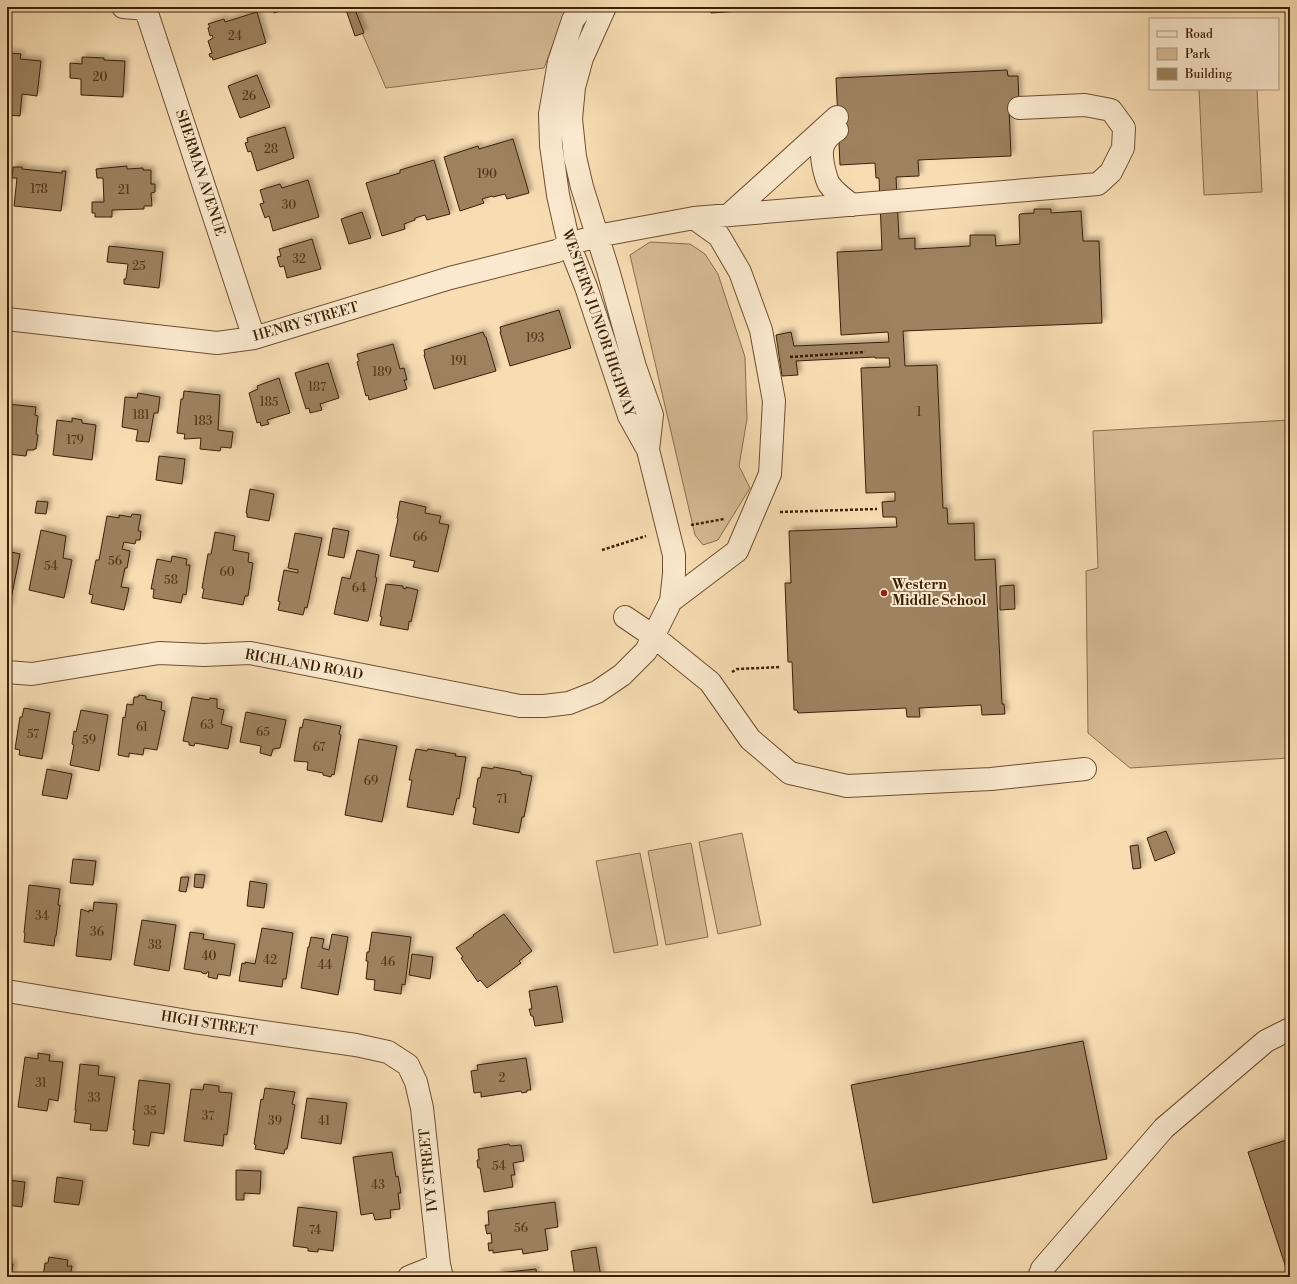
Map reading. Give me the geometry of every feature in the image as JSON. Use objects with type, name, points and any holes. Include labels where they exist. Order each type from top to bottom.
[{"type":"street","points":[[123,7],[145,8]]},
{"type":"street","name":"WESTERN JUNIOR HIGHWAY","points":[[528,706],[569,703],[597,692],[622,675],[646,651],[671,601],[674,574],[674,555],[648,450],[629,416],[586,287],[569,244],[558,195],[550,145],[550,114],[559,62],[573,20],[583,7]]},
{"type":"street","name":"WESTERN JUNIOR HIGHWAY","points":[[605,7],[582,58],[574,87],[571,119],[575,157],[582,186],[635,367],[652,415],[648,450]]},
{"type":"street","name":"SHERMAN AVENUE","points":[[145,8],[254,338]]},
{"type":"street","name":"HENRY STREET","points":[[7,319],[217,343],[254,338],[450,278],[557,251],[569,244],[597,236],[694,218],[1098,184],[1111,172],[1123,148],[1124,128],[1111,110],[1085,105],[1019,108]]},
{"type":"street","points":[[728,215],[838,123],[828,135],[821,152],[822,160],[828,183],[838,194],[852,205]]},
{"type":"street","points":[[671,601],[737,551],[770,474],[774,401],[761,330],[740,272],[719,236],[694,218]]},
{"type":"street","points":[[625,617],[653,636],[710,682],[750,739],[790,773],[847,786],[991,779],[1085,769]]},
{"type":"street","name":"RICHLAND ROAD","points":[[7,672],[32,674],[159,653],[250,653],[528,706]]},
{"type":"street","name":"HIGH STREET","points":[[7,991],[194,1022],[356,1045],[388,1052],[408,1065]]},
{"type":"street","points":[[1039,1277],[1042,1269],[1164,1128],[1266,1041],[1290,1029]]},
{"type":"street","name":"IVY STREET","points":[[408,1065],[416,1082],[422,1108],[440,1271]]},
{"type":"street","points":[[409,1277],[440,1271]]},
{"type":"path","points":[[766,359],[865,352]]},
{"type":"path","points":[[710,682],[737,669],[781,667]]},
{"type":"green space","points":[[351,7],[573,7],[555,39],[544,68],[386,88]]},
{"type":"green space","points":[[1199,90],[1257,90],[1262,192],[1204,195]]},
{"type":"green space","points":[[650,242],[690,244],[705,254],[718,274],[745,357],[747,419],[739,466],[750,488],[718,540],[703,545],[695,535],[630,255]]},
{"type":"green space","points":[[1290,420],[1289,758],[1130,768],[1088,733],[1086,571],[1098,568],[1093,431]]},
{"type":"green space","points":[[742,833],[761,925],[718,934],[699,842]]},
{"type":"green space","points":[[691,843],[708,937],[666,945],[648,851]]},
{"type":"green space","points":[[640,853],[658,945],[614,953],[596,861]]},
{"type":"building","points":[[273,7],[293,7],[274,13]]},
{"type":"building","points":[[345,7],[354,7],[364,33],[355,36]]},
{"type":"building","points":[[710,7],[796,7],[711,13]]},
{"type":"building","points":[[257,12],[266,43],[213,60],[209,54],[212,53],[208,41],[213,38],[212,35],[210,36],[208,28],[210,27],[208,24],[224,19],[225,22]]},
{"type":"building","points":[[7,53],[21,54],[20,59],[41,61],[37,96],[22,94],[20,116],[7,115]]},
{"type":"building","points":[[82,57],[125,61],[123,97],[81,95],[81,79],[70,78],[70,63],[82,64]]},
{"type":"building","points":[[1007,70],[1008,76],[1018,76],[1019,108],[1009,108],[1011,156],[918,160],[919,176],[896,177],[899,239],[915,238],[915,249],[970,246],[970,235],[995,235],[996,246],[1020,244],[1019,215],[1034,213],[1034,209],[1051,209],[1051,213],[1081,211],[1083,241],[1099,241],[1102,323],[903,331],[905,366],[937,365],[943,508],[947,508],[948,524],[974,523],[975,560],[995,559],[1002,704],[1004,704],[1005,714],[982,715],[981,705],[919,708],[920,717],[907,717],[906,708],[798,713],[797,710],[794,710],[792,662],[788,662],[785,583],[791,583],[789,531],[897,527],[896,517],[883,517],[882,502],[895,501],[895,492],[866,493],[861,368],[890,367],[889,358],[875,357],[796,361],[798,375],[782,376],[776,335],[791,332],[794,346],[889,342],[888,332],[841,335],[837,252],[882,250],[879,178],[876,178],[875,163],[840,165],[836,78]]},
{"type":"building","points":[[257,75],[270,107],[240,118],[228,86]]},
{"type":"building","points":[[285,127],[294,158],[257,171],[251,151],[248,152],[245,143],[248,142],[247,138]]},
{"type":"building","points":[[513,139],[529,193],[507,199],[505,194],[492,196],[482,199],[484,203],[460,211],[444,157],[478,146],[479,149]]},
{"type":"building","points":[[434,160],[450,214],[427,220],[425,215],[415,218],[415,220],[404,224],[405,229],[382,236],[366,183],[400,173],[400,170]]},
{"type":"building","points":[[127,166],[127,169],[143,168],[143,170],[151,170],[151,184],[155,184],[155,192],[151,193],[152,206],[144,206],[144,209],[112,210],[112,217],[95,217],[95,213],[92,213],[92,202],[104,202],[103,178],[97,178],[96,169]]},
{"type":"building","points":[[13,167],[62,173],[62,171],[66,171],[61,211],[14,206],[17,178],[12,178]]},
{"type":"building","points":[[308,180],[319,217],[273,231],[269,216],[265,218],[260,204],[264,203],[260,190],[280,184],[282,188]]},
{"type":"building","points":[[362,212],[371,238],[349,244],[341,219]]},
{"type":"building","points":[[312,239],[321,269],[287,278],[284,266],[280,267],[277,257],[281,256],[279,249]]},
{"type":"building","points":[[109,246],[163,252],[159,288],[124,284],[128,264],[107,262]]},
{"type":"building","points":[[559,310],[571,348],[510,366],[500,332],[500,327]]},
{"type":"building","points":[[483,332],[486,337],[496,371],[434,389],[424,355],[424,350]]},
{"type":"building","points":[[393,344],[400,369],[404,368],[407,380],[404,380],[407,389],[369,400],[368,395],[366,396],[357,362],[359,361],[357,354]]},
{"type":"building","points":[[328,363],[339,398],[320,404],[322,410],[310,413],[309,408],[306,409],[295,373]]},
{"type":"building","points":[[279,378],[290,413],[267,420],[269,424],[261,426],[260,422],[257,423],[249,393],[258,389],[257,386]]},
{"type":"building","points":[[184,391],[220,395],[218,430],[233,432],[231,448],[221,447],[220,451],[200,449],[201,438],[184,439],[185,434],[177,433],[181,399],[183,399]]},
{"type":"building","points":[[138,393],[160,397],[158,413],[154,413],[149,442],[136,441],[138,430],[122,427],[125,397],[137,398]]},
{"type":"building","points":[[7,404],[36,407],[35,415],[38,416],[36,434],[38,435],[36,449],[27,450],[26,456],[7,454]]},
{"type":"building","points":[[72,418],[82,420],[82,423],[96,425],[92,460],[53,455],[57,420],[72,422]]},
{"type":"building","points":[[159,456],[185,459],[182,484],[156,480]]},
{"type":"building","points":[[250,489],[274,494],[269,521],[247,517],[246,513]]},
{"type":"building","points":[[37,501],[48,502],[46,514],[35,513]]},
{"type":"building","points":[[400,501],[426,507],[425,513],[441,516],[439,523],[449,525],[438,572],[413,567],[415,561],[390,556],[398,519]]},
{"type":"building","points":[[132,514],[141,515],[138,531],[141,531],[140,540],[136,540],[135,544],[124,542],[122,549],[130,551],[127,568],[125,568],[121,587],[129,588],[124,610],[91,603],[93,595],[89,594],[96,560],[99,560],[107,516],[119,518],[119,515],[131,517]]},
{"type":"building","points":[[333,528],[349,531],[344,558],[328,555]]},
{"type":"building","points":[[41,530],[66,536],[63,558],[72,560],[64,598],[29,590]]},
{"type":"building","points":[[215,532],[235,536],[233,550],[249,553],[248,562],[253,563],[248,596],[245,596],[243,605],[202,598],[204,589],[202,588],[208,554],[211,554]]},
{"type":"building","points":[[295,533],[322,538],[307,608],[305,607],[303,615],[278,610],[280,602],[278,601],[284,570],[298,573],[298,570],[288,568]]},
{"type":"building","points":[[357,550],[379,555],[375,577],[377,578],[368,621],[334,614],[342,577],[350,579]]},
{"type":"building","points":[[7,551],[20,554],[9,609],[7,609]]},
{"type":"building","points":[[172,556],[187,559],[186,565],[190,565],[186,595],[183,594],[181,603],[153,598],[154,589],[151,589],[157,559],[171,562]]},
{"type":"building","points":[[386,584],[403,586],[403,588],[406,589],[406,587],[418,590],[411,622],[409,621],[408,630],[380,625],[382,617],[380,616]]},
{"type":"building","points":[[1014,585],[1015,609],[1000,610],[1000,586]]},
{"type":"building","points":[[139,695],[146,696],[146,699],[162,702],[161,710],[165,711],[157,750],[144,748],[143,755],[129,753],[129,757],[118,755],[123,717],[125,718],[127,704],[133,705],[134,697],[138,697]]},
{"type":"building","points":[[192,697],[209,700],[210,698],[217,699],[217,708],[224,710],[221,724],[232,727],[228,749],[195,743],[194,746],[189,745],[189,742],[183,741]]},
{"type":"building","points":[[24,708],[50,713],[42,759],[19,755],[20,750],[15,749],[20,717],[22,717]]},
{"type":"building","points":[[81,710],[108,715],[99,771],[70,765],[74,745],[72,744],[74,731],[76,732]]},
{"type":"building","points":[[246,712],[286,720],[280,748],[273,749],[271,756],[260,753],[261,746],[240,742]]},
{"type":"building","points":[[304,719],[341,726],[339,734],[341,735],[334,775],[332,774],[331,777],[323,775],[323,773],[307,770],[308,762],[294,761],[300,727],[302,728]]},
{"type":"building","points":[[359,739],[397,746],[382,822],[345,815]]},
{"type":"building","points":[[416,749],[427,751],[428,749],[456,754],[455,756],[466,757],[459,799],[457,798],[453,815],[407,807],[412,780],[409,780]]},
{"type":"building","points":[[482,767],[493,769],[494,767],[521,772],[521,774],[532,776],[524,817],[522,817],[519,833],[473,824],[476,808],[473,807],[478,778],[480,778]]},
{"type":"building","points":[[47,769],[72,774],[67,799],[42,795]]},
{"type":"building","points":[[1166,831],[1175,853],[1155,861],[1147,838]]},
{"type":"building","points":[[1138,845],[1141,868],[1133,869],[1130,846]]},
{"type":"building","points":[[73,859],[96,861],[93,885],[70,883]]},
{"type":"building","points":[[195,874],[205,875],[203,888],[194,887]]},
{"type":"building","points":[[181,877],[189,877],[186,892],[179,891]]},
{"type":"building","points":[[250,881],[267,884],[264,908],[247,906]]},
{"type":"building","points":[[29,885],[60,889],[58,905],[60,905],[54,946],[24,942]]},
{"type":"building","points":[[94,902],[117,904],[111,960],[76,956],[81,909],[89,912],[89,910],[93,911]]},
{"type":"building","points":[[504,914],[532,951],[519,961],[521,963],[487,988],[480,980],[478,982],[461,958],[463,957],[456,948]]},
{"type":"building","points":[[142,920],[176,925],[169,971],[134,965]]},
{"type":"building","points":[[262,928],[293,933],[286,979],[283,979],[282,987],[239,981],[242,963],[245,964],[245,962],[255,964]]},
{"type":"building","points":[[190,932],[204,934],[203,939],[235,944],[230,976],[218,974],[217,979],[208,977],[209,972],[206,974],[184,969]]},
{"type":"building","points":[[372,932],[411,937],[405,985],[402,984],[401,994],[374,990],[375,980],[366,979],[368,961],[366,961],[367,952],[369,952]]},
{"type":"building","points":[[332,934],[348,937],[338,995],[301,988],[311,937],[324,939],[322,948],[329,950]]},
{"type":"building","points":[[412,954],[433,957],[430,979],[409,975]]},
{"type":"building","points":[[557,986],[563,1022],[535,1026],[533,1016],[531,1016],[529,1009],[532,1009],[529,991]]},
{"type":"building","points":[[1083,1041],[1107,1159],[873,1203],[851,1085]]},
{"type":"building","points":[[38,1053],[50,1055],[49,1061],[63,1062],[58,1101],[49,1099],[47,1111],[18,1107],[25,1057],[38,1059]]},
{"type":"building","points":[[526,1058],[531,1090],[527,1090],[527,1092],[522,1093],[521,1091],[481,1097],[481,1092],[474,1093],[471,1071],[478,1070],[477,1065]]},
{"type":"building","points":[[80,1064],[99,1066],[98,1075],[115,1077],[107,1131],[90,1130],[91,1124],[74,1122]]},
{"type":"building","points":[[139,1080],[170,1084],[164,1134],[151,1132],[149,1146],[133,1144],[135,1130],[133,1130]]},
{"type":"building","points":[[204,1084],[219,1086],[219,1092],[232,1093],[227,1135],[224,1134],[223,1146],[184,1141],[191,1089],[203,1090]]},
{"type":"building","points":[[265,1088],[295,1092],[292,1104],[295,1105],[287,1149],[285,1149],[284,1154],[255,1149],[256,1145],[254,1144],[261,1099],[263,1100]]},
{"type":"building","points":[[307,1098],[347,1103],[341,1144],[301,1138]]},
{"type":"building","points":[[1290,1139],[1290,1277],[1289,1277],[1248,1152]]},
{"type":"building","points":[[509,1144],[510,1146],[521,1145],[524,1161],[513,1163],[515,1175],[511,1175],[513,1187],[484,1192],[480,1168],[478,1168],[478,1149]]},
{"type":"building","points":[[392,1152],[396,1177],[398,1176],[401,1193],[398,1193],[400,1209],[390,1210],[391,1218],[375,1220],[373,1213],[361,1215],[353,1157]]},
{"type":"building","points":[[236,1170],[261,1171],[260,1194],[244,1193],[244,1200],[236,1200]]},
{"type":"building","points":[[57,1177],[83,1181],[79,1205],[54,1202]]},
{"type":"building","points":[[7,1180],[25,1182],[22,1207],[7,1205]]},
{"type":"building","points":[[555,1202],[558,1227],[545,1229],[548,1250],[523,1254],[522,1249],[493,1253],[493,1250],[489,1251],[488,1243],[492,1243],[491,1233],[487,1234],[485,1225],[489,1225],[488,1211]]},
{"type":"building","points":[[298,1207],[337,1212],[333,1251],[318,1249],[318,1252],[308,1251],[308,1248],[293,1246]]},
{"type":"building","points":[[596,1247],[601,1277],[575,1277],[571,1251]]},
{"type":"building","points":[[49,1257],[68,1260],[67,1266],[72,1266],[70,1277],[43,1277],[45,1263],[48,1263]]},
{"type":"building","points":[[7,1263],[13,1264],[11,1277],[7,1277]]},
{"type":"building","points":[[536,1269],[537,1277],[498,1277],[498,1273]]},
{"type":"place","name":"Western Middle School","points":[[884,593]]}]
